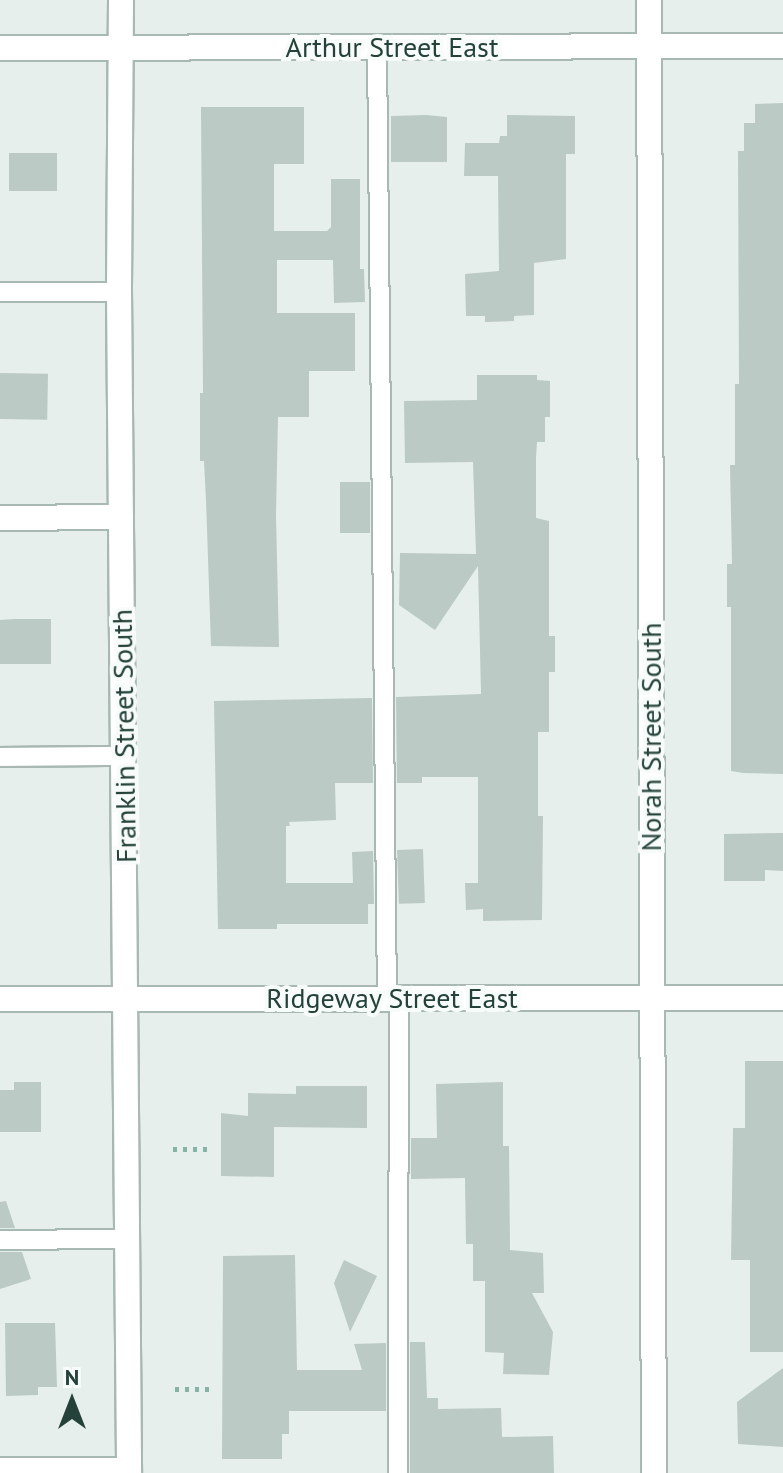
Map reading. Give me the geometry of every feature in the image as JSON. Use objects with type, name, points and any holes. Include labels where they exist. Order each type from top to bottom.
[{"type":"street","name":"Franklin Street South","points":[[121,0],[119,292],[129,1472]]},
{"type":"street","name":"Norah Street South","points":[[649,0],[654,1473]]},
{"type":"street","name":"Arthur Street East","points":[[0,48],[783,46]]},
{"type":"street","points":[[0,518],[121,517]]},
{"type":"street","name":"Ridgeway Street East","points":[[0,999],[783,998]]},
{"type":"street","points":[[0,1470],[129,1472]]},
{"type":"lane","points":[[377,47],[398,1473]]},
{"type":"lane","points":[[0,292],[119,292]]},
{"type":"lane","points":[[0,757],[125,756]]},
{"type":"lane","points":[[0,1240],[126,1239]]},
{"type":"path","points":[[173,1149],[209,1149]]},
{"type":"path","points":[[175,1389],[214,1389]]},
{"type":"building","points":[[783,103],[783,774],[743,773],[731,771],[731,607],[727,607],[727,564],[732,564],[730,465],[735,465],[735,384],[739,384],[738,151],[744,151],[744,123],[755,123],[755,104]]},
{"type":"building","points":[[201,107],[304,107],[304,164],[274,164],[274,231],[327,231],[331,227],[331,179],[360,179],[360,269],[364,269],[365,302],[334,303],[333,260],[277,260],[277,313],[355,313],[355,371],[309,371],[309,417],[278,417],[276,515],[279,647],[211,646],[204,461],[200,461],[200,393],[203,393]]},
{"type":"building","points":[[507,115],[575,116],[575,154],[566,154],[566,259],[534,263],[534,315],[514,316],[514,321],[485,322],[485,316],[466,316],[465,274],[499,271],[498,176],[464,176],[465,143],[499,143],[500,136],[507,136]]},
{"type":"building","points":[[391,116],[447,117],[447,162],[391,162]]},
{"type":"building","points":[[9,153],[57,153],[57,191],[9,191]]},
{"type":"building","points":[[0,373],[48,374],[47,420],[0,419]]},
{"type":"building","points":[[477,375],[537,375],[537,380],[550,381],[550,417],[545,417],[545,442],[537,442],[536,458],[536,518],[549,521],[549,636],[555,636],[555,672],[549,672],[549,732],[538,732],[538,816],[543,816],[542,920],[483,921],[483,909],[466,910],[465,883],[478,883],[478,777],[422,777],[422,783],[397,783],[396,697],[481,694],[478,566],[435,630],[399,605],[400,553],[476,554],[473,462],[405,463],[404,401],[477,400]]},
{"type":"building","points":[[340,482],[370,482],[370,533],[340,533]]},
{"type":"building","points":[[51,619],[51,664],[0,664],[0,620]]},
{"type":"building","points":[[372,698],[373,783],[335,783],[336,820],[289,822],[290,826],[286,826],[286,883],[353,883],[352,852],[373,851],[374,904],[368,904],[368,924],[277,924],[277,929],[218,929],[214,701]]},
{"type":"building","points":[[783,833],[783,871],[765,870],[765,881],[724,881],[724,834]]},
{"type":"building","points":[[423,849],[425,903],[399,904],[397,850]]},
{"type":"building","points":[[745,1061],[783,1061],[783,1352],[750,1352],[750,1260],[731,1260],[733,1128],[745,1128]]},
{"type":"building","points":[[14,1082],[41,1082],[41,1132],[0,1132],[0,1090],[14,1090]]},
{"type":"building","points":[[503,1082],[503,1146],[509,1146],[510,1250],[543,1253],[544,1293],[532,1293],[553,1332],[549,1375],[503,1374],[504,1353],[485,1352],[485,1281],[473,1281],[473,1244],[466,1244],[465,1178],[411,1179],[411,1138],[437,1138],[436,1084]]},
{"type":"building","points":[[296,1086],[367,1086],[367,1128],[274,1127],[274,1177],[221,1176],[221,1113],[248,1116],[248,1093],[296,1094]]},
{"type":"building","points":[[6,1201],[15,1228],[0,1228],[0,1202]]},
{"type":"building","points":[[0,1252],[22,1252],[31,1279],[0,1289]]},
{"type":"building","points":[[295,1255],[297,1370],[362,1370],[354,1344],[386,1343],[386,1411],[289,1411],[289,1434],[282,1434],[282,1459],[222,1459],[223,1256]]},
{"type":"building","points":[[344,1260],[377,1276],[350,1332],[334,1283]]},
{"type":"building","points":[[5,1323],[55,1323],[57,1387],[38,1387],[38,1395],[6,1396]]},
{"type":"building","points":[[410,1342],[425,1342],[427,1398],[438,1398],[438,1409],[501,1408],[502,1437],[553,1436],[554,1473],[410,1473]]},
{"type":"building","points":[[783,1368],[783,1447],[738,1444],[737,1402]]}]
